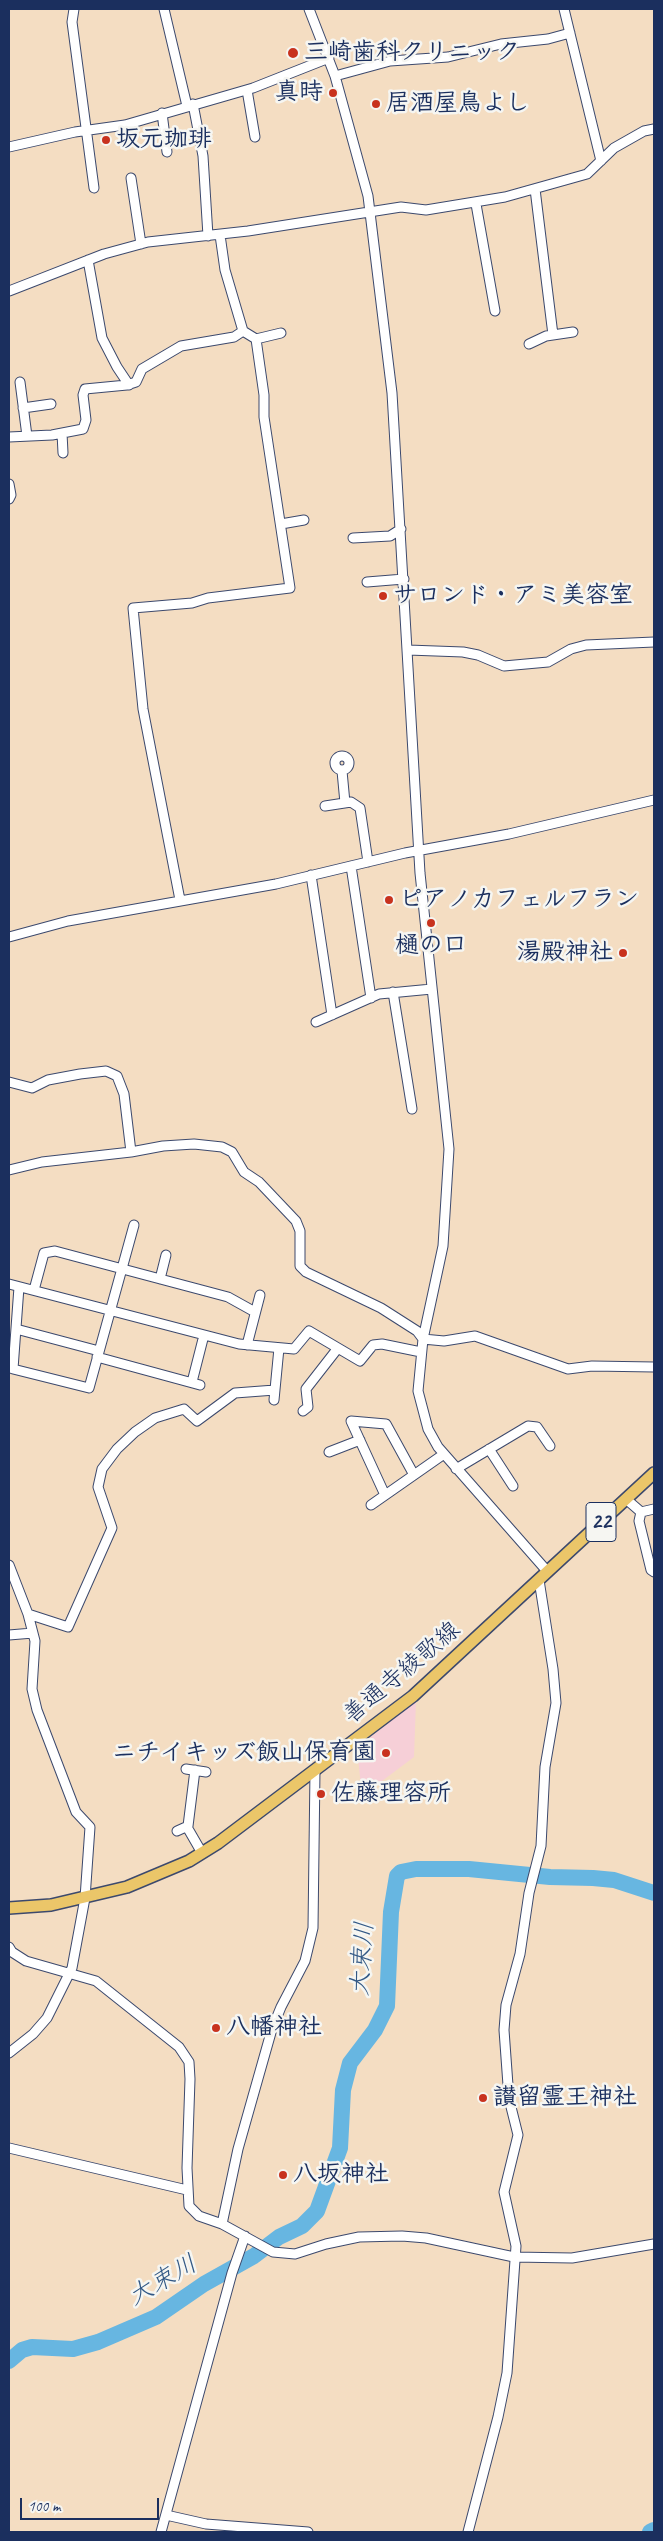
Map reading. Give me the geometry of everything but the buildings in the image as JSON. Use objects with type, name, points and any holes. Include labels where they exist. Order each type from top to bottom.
[{"type":"main road","name":"善通寺綾歌線","points":[[9,1908],[52,1904],[85,1898],[155,1877],[202,1853],[413,1696],[654,1472]]},
{"type":"street","points":[[74,9],[72,22],[82,86],[85,131],[94,188]]},
{"type":"street","points":[[164,9],[203,161],[208,236]]},
{"type":"street","points":[[309,9],[335,76],[348,120],[370,211],[392,393],[418,850],[449,1149],[443,1246],[423,1339],[418,1391],[421,1410],[428,1429],[444,1454],[547,1571]]},
{"type":"street","points":[[564,9],[601,161]]},
{"type":"street","points":[[335,76],[390,61],[448,57],[501,44],[548,39],[570,33]]},
{"type":"street","points":[[9,147],[43,138],[125,125],[247,90],[329,58]]},
{"type":"street","points":[[247,90],[255,137]]},
{"type":"street","points":[[162,113],[167,152]]},
{"type":"street","points":[[9,291],[88,260],[141,244],[220,235],[401,207],[426,210],[476,204],[587,174],[614,148],[644,131],[654,130]]},
{"type":"street","points":[[131,178],[141,244]]},
{"type":"street","points":[[534,189],[553,335]]},
{"type":"street","points":[[476,204],[495,311]]},
{"type":"street","points":[[220,235],[226,270],[243,331],[256,339],[281,332]]},
{"type":"street","points":[[88,260],[102,338],[129,385]]},
{"type":"street","points":[[9,437],[62,434],[84,429],[86,420],[83,395],[85,389],[129,385],[136,382],[142,369],[181,346],[234,337],[243,331]]},
{"type":"street","points":[[529,344],[553,335],[573,332]]},
{"type":"street","points":[[180,900],[143,709],[133,608],[192,602],[208,598],[290,588],[264,417],[264,395],[256,339]]},
{"type":"street","points":[[20,382],[27,436]]},
{"type":"street","points":[[23,408],[51,404]]},
{"type":"street","points":[[62,434],[63,453]]},
{"type":"street","points":[[9,484],[11,495],[9,499]]},
{"type":"street","points":[[281,524],[304,520]]},
{"type":"street","points":[[353,538],[390,536],[401,529]]},
{"type":"street","points":[[368,582],[404,579]]},
{"type":"street","points":[[408,650],[462,652],[478,655],[504,666],[548,662],[571,649],[586,645],[654,642]]},
{"type":"street","points":[[342,770],[345,803]]},
{"type":"street","points":[[9,937],[68,921],[180,900],[241,891],[418,850],[509,834],[654,800]]},
{"type":"street","points":[[325,806],[351,802],[360,808],[368,862]]},
{"type":"street","points":[[351,866],[371,998]]},
{"type":"street","points":[[311,875],[332,1015]]},
{"type":"street","points":[[316,1022],[371,998],[393,992],[432,989]]},
{"type":"street","points":[[393,992],[412,1109]]},
{"type":"street","points":[[9,1082],[32,1088],[48,1080],[80,1074],[106,1071],[118,1076],[124,1094],[132,1152]]},
{"type":"street","points":[[9,1170],[42,1162],[132,1152],[163,1146],[194,1144],[222,1147],[232,1152],[244,1172],[259,1182],[296,1221],[300,1231],[300,1266],[306,1272],[381,1308],[417,1331],[423,1339],[444,1341],[475,1336],[568,1369],[592,1366],[654,1367]]},
{"type":"street","points":[[19,1286],[13,1369],[89,1388],[134,1225]]},
{"type":"street","points":[[34,1290],[44,1253],[55,1252],[228,1296],[255,1312]]},
{"type":"street","points":[[160,1279],[166,1255]]},
{"type":"street","points":[[9,1284],[247,1345],[294,1350],[310,1331],[360,1361],[373,1346],[382,1344],[421,1352]]},
{"type":"street","points":[[247,1345],[260,1295]]},
{"type":"street","points":[[16,1329],[196,1384],[204,1335]]},
{"type":"street","points":[[274,1400],[279,1348]]},
{"type":"street","points":[[303,1411],[308,1407],[306,1389],[338,1348]]},
{"type":"street","points":[[28,1614],[72,1629],[86,1577],[104,1538],[112,1528],[98,1487],[102,1469],[110,1451],[141,1423],[184,1409],[197,1420],[235,1393],[275,1390]]},
{"type":"street","points":[[385,1495],[352,1421],[386,1424],[414,1475]]},
{"type":"street","points":[[456,1469],[528,1426],[537,1427],[550,1446]]},
{"type":"street","points":[[329,1452],[360,1440]]},
{"type":"street","points":[[489,1449],[513,1486]]},
{"type":"street","points":[[371,1505],[444,1454]]},
{"type":"street","points":[[626,1499],[641,1512]]},
{"type":"street","points":[[641,1512],[654,1509]]},
{"type":"street","points":[[641,1512],[640,1521],[651,1570],[654,1572]]},
{"type":"street","points":[[9,1565],[28,1614],[33,1633],[35,1658],[32,1689],[37,1710],[76,1812],[90,1827],[85,1898],[69,1974],[47,2018],[33,2034],[9,2053]]},
{"type":"street","points":[[468,2532],[498,2418],[507,2373],[516,2246],[504,2192],[518,2135],[509,2099],[504,2030],[506,2005],[520,1954],[541,1846],[546,1767],[556,1703],[553,1669],[539,1580]]},
{"type":"street","points":[[9,1635],[33,1633]]},
{"type":"street","points":[[202,1853],[187,1826],[190,1770],[206,1772]]},
{"type":"street","points":[[222,2224],[238,2149],[272,2029],[281,2007],[305,1961],[313,1928],[315,1770]]},
{"type":"street","points":[[177,1831],[187,1826]]},
{"type":"street","points":[[9,1947],[12,1952],[26,1962],[96,1981],[179,2047],[189,2062],[187,2190],[189,2206],[199,2216],[222,2224],[273,2252],[294,2254],[326,2244],[359,2237],[402,2236],[426,2238],[514,2257],[572,2258],[654,2244]]},
{"type":"street","points":[[9,2148],[187,2190]]},
{"type":"street","points":[[161,2532],[232,2272],[245,2236]]},
{"type":"street","points":[[166,2516],[206,2524],[308,2532]]},
{"type":"shaded area","name":"ニチイキッズ飯山保育園","points":[[416,1701],[414,1757],[362,1796],[357,1748]]},
{"type":"waterway","name":"大束川","points":[[9,2361],[22,2350],[32,2347],[73,2349],[98,2342],[156,2317],[204,2284],[254,2256],[279,2237],[302,2226],[317,2211],[340,2148],[343,2090],[350,2063],[375,2030],[387,2006],[391,1912],[397,1876],[401,1872],[416,1869],[469,1869],[550,1877],[593,1878],[614,1880],[654,1893]]},
{"type":"waterway","points":[[650,2532],[654,2530]]},
{"type":"place","name":"三崎歯科クリニック","points":[[293,53]]},
{"type":"place","name":"真時","points":[[333,93]]},
{"type":"place","name":"居酒屋鳥よし","points":[[376,104]]},
{"type":"place","name":"坂元珈琲","points":[[106,140]]},
{"type":"place","name":"サロンド・アミ美容室","points":[[383,596]]},
{"type":"place","name":"ピアノカフェルフラン","points":[[389,900]]},
{"type":"place","name":"樋の口","points":[[431,923]]},
{"type":"place","name":"湯殿神社","points":[[623,953]]},
{"type":"place","name":"ニチイキッズ飯山保育園","points":[[386,1753]]},
{"type":"place","name":"佐藤理容所","points":[[321,1794]]},
{"type":"place","name":"八幡神社","points":[[216,2028]]},
{"type":"place","name":"讃留霊王神社","points":[[483,2098]]},
{"type":"place","name":"八坂神社","points":[[283,2175]]}]
